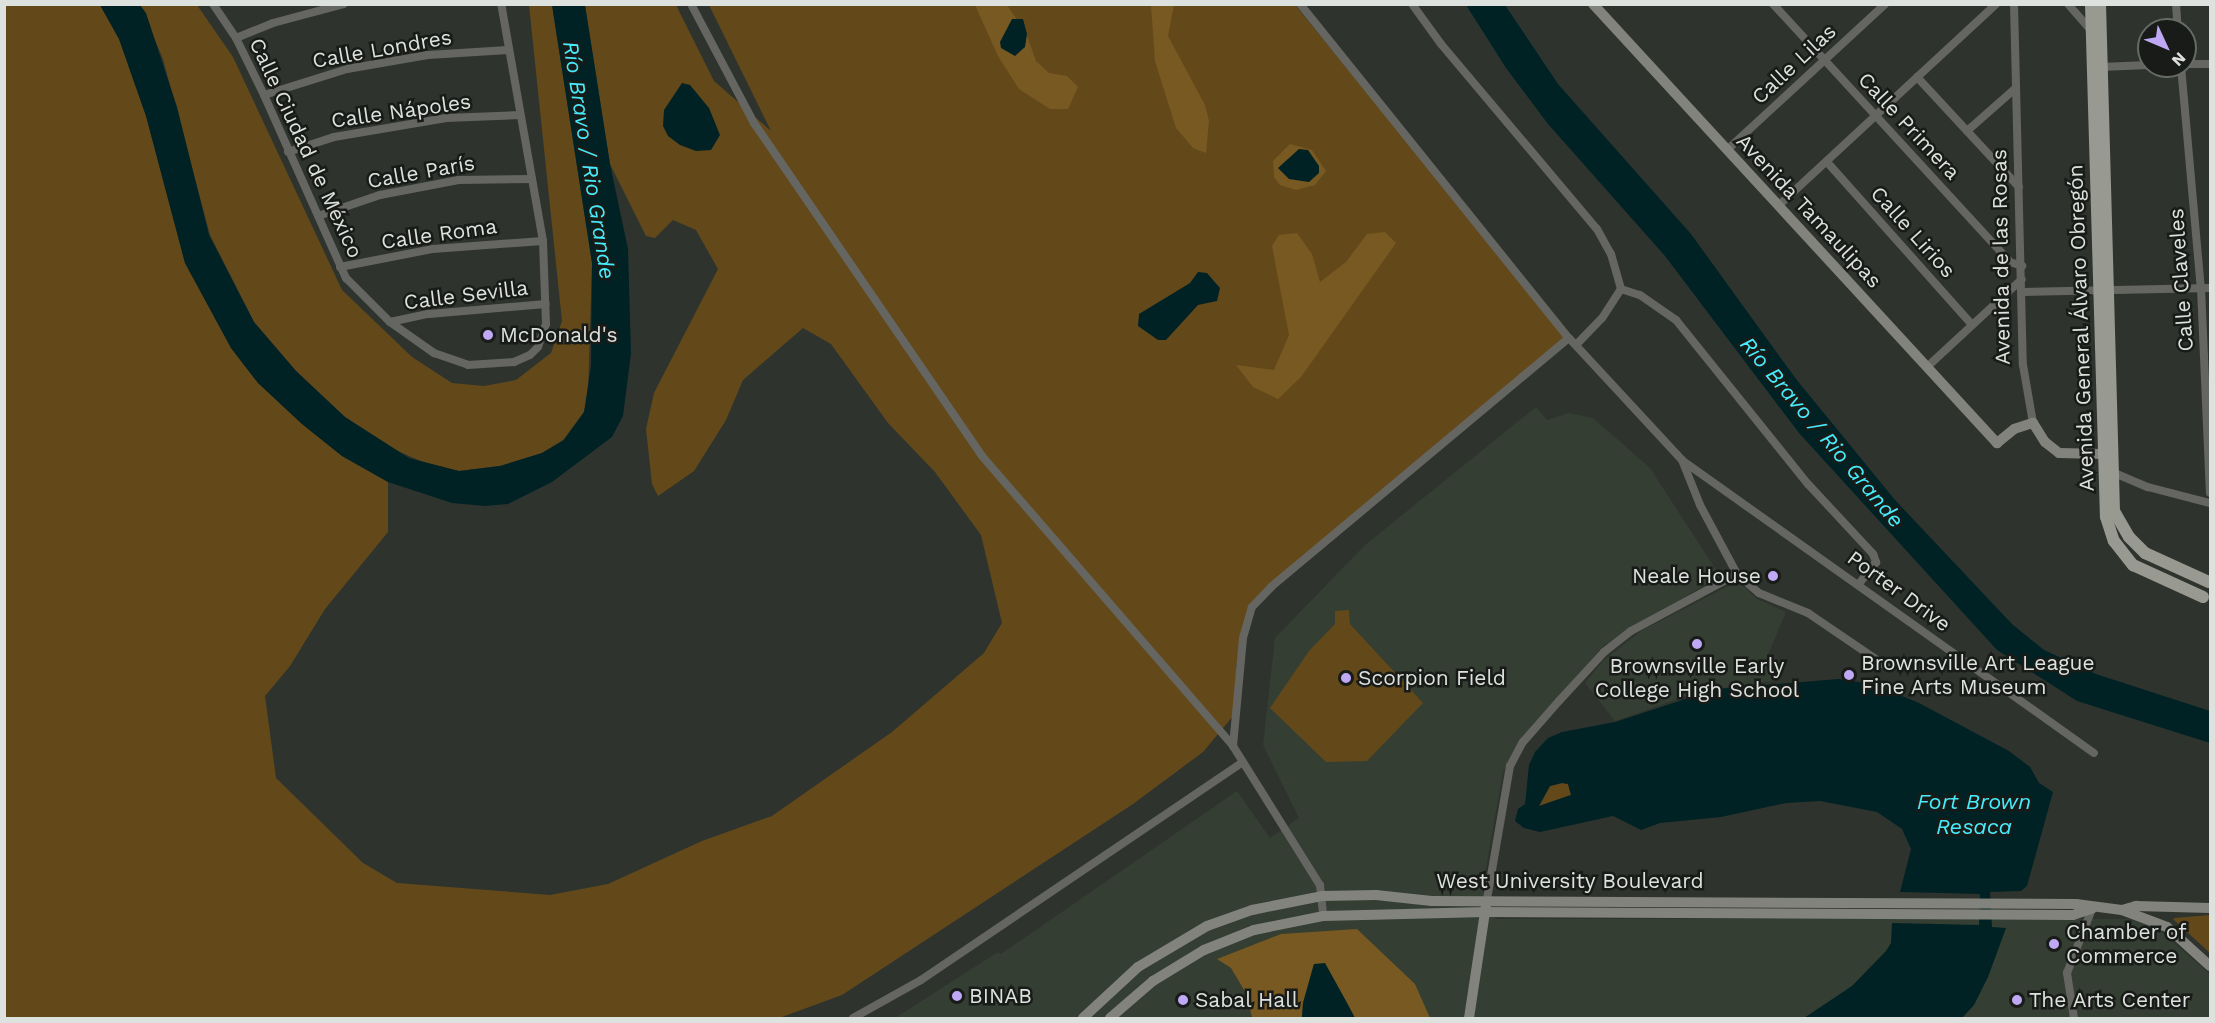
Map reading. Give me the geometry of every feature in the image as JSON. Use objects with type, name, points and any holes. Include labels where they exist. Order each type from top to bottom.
[{"type":"main road","name":"Avenida Tamaulipas","points":[[1593,4],[1997,443],[2014,429],[2033,423]]},
{"type":"main road","name":"Avenida General Álvaro Obregón","points":[[2091,4],[2097,67]]},
{"type":"main road","name":"Avenida General Álvaro Obregón","points":[[2100,4],[2097,67],[2106,395],[2114,511],[2135,544],[2160,562],[2209,582]]},
{"type":"main road","name":"Avenida General Álvaro Obregón","points":[[2106,395],[2102,454],[2106,517],[2114,541],[2144,573],[2203,597]]},
{"type":"main road","name":"Avenida de las Rosas","points":[[2033,423],[2045,442],[2060,453],[2102,454]]},
{"type":"main road","name":"West University Boulevard","points":[[1083,1018],[1138,967],[1206,926],[1252,910],[1323,896],[1971,909]]},
{"type":"main road","points":[[1470,1018],[1487,899]]},
{"type":"main road","name":"West University Boulevard","points":[[1110,1018],[1153,981],[1204,950],[1254,930],[1323,916],[1486,912],[1996,909],[2076,904],[2092,909],[2122,910],[2136,906],[2211,908]]},
{"type":"main road","points":[[2167,927],[2166,915],[2175,907]]},
{"type":"main road","name":"West University Boulevard","points":[[2122,910],[2167,927],[2211,966]]},
{"type":"street","name":"Calle Ciudad de México","points":[[213,4],[236,38],[264,95],[346,278],[390,322],[447,360],[468,365],[514,362],[538,347],[546,324],[543,241],[501,4]]},
{"type":"street","points":[[236,38],[273,22],[344,4]]},
{"type":"street","points":[[691,4],[754,123],[982,456],[1219,727],[1233,746],[1313,872],[1323,896],[1323,916]]},
{"type":"street","points":[[1300,4],[1569,338],[1682,460],[1700,506],[1737,574],[1759,593],[1808,613],[1886,666]]},
{"type":"street","points":[[1412,4],[1441,44],[1597,229],[1611,254],[1621,289],[1602,318],[1576,345]]},
{"type":"street","name":"Calle Lilas","points":[[1727,150],[1885,4]]},
{"type":"street","points":[[1778,206],[1996,4]]},
{"type":"street","name":"Avenida de las Rosas","points":[[2014,4],[2024,387],[2033,423]]},
{"type":"street","points":[[2068,4],[2092,30]]},
{"type":"street","name":"Calle Primera","points":[[1774,5],[2010,262],[2022,266]]},
{"type":"street","name":"Calle Londres","points":[[264,95],[347,69],[428,56],[508,50]]},
{"type":"street","points":[[2097,67],[2137,65]]},
{"type":"street","points":[[1917,77],[2019,187]]},
{"type":"street","name":"Calle Claveles","points":[[2182,78],[2201,288],[2211,493]]},
{"type":"street","points":[[1967,131],[2016,88]]},
{"type":"street","name":"Calle Nápoles","points":[[288,152],[334,137],[435,120],[520,115]]},
{"type":"street","name":"Calle Lirios","points":[[1827,162],[1972,325]]},
{"type":"street","name":"Calle París","points":[[318,216],[380,195],[459,180],[532,178]]},
{"type":"street","name":"Calle Roma","points":[[340,267],[433,249],[543,241]]},
{"type":"street","points":[[1927,367],[2022,279]]},
{"type":"street","points":[[2022,292],[2211,288]]},
{"type":"street","points":[[1621,289],[1640,295],[1676,320],[1808,484],[1873,554],[1876,562],[1859,584]]},
{"type":"street","name":"Calle Sevilla","points":[[390,322],[429,314],[546,304]]},
{"type":"street","points":[[1233,746],[1243,638],[1252,607],[1271,587],[1569,338]]},
{"type":"street","name":"Porter Drive","points":[[1682,460],[2094,753]]},
{"type":"street","points":[[2112,472],[2148,487],[2211,503]]},
{"type":"street","points":[[1487,899],[1504,781],[1523,742],[1620,639],[1737,574]]},
{"type":"street","points":[[853,1018],[921,980],[1242,763]]},
{"type":"street","points":[[2074,1018],[2067,973],[2092,909]]},
{"type":"shaded area","points":[[5,5],[100,5],[119,39],[146,116],[185,263],[231,348],[258,383],[302,424],[342,456],[388,482],[388,532],[325,609],[290,666],[265,696],[276,778],[363,863],[397,883],[550,895],[608,884],[702,841],[772,816],[892,732],[984,653],[1002,623],[981,535],[935,472],[888,423],[831,344],[803,328],[743,380],[726,420],[694,471],[658,496],[652,484],[646,429],[654,393],[718,269],[696,230],[673,220],[655,238],[646,236],[610,164],[585,5],[676,5],[714,81],[771,131],[709,5],[1295,5],[1569,338],[1248,608],[1237,660],[1233,716],[1203,752],[1133,804],[842,995],[779,1018],[5,1018]]},
{"type":"shaded area","points":[[140,5],[197,5],[233,57],[342,290],[412,357],[452,383],[484,386],[516,380],[551,353],[562,321],[529,5],[552,5],[592,263],[588,394],[584,412],[563,440],[542,453],[500,466],[459,471],[425,463],[391,448],[345,417],[296,371],[254,322],[210,235],[163,59]]},
{"type":"shaded area","points":[[975,5],[1007,5],[1026,33],[1036,61],[1049,73],[1067,76],[1078,87],[1068,109],[1050,109],[1019,89],[998,56]]},
{"type":"shaded area","points":[[1151,5],[1174,5],[1168,36],[1205,105],[1209,121],[1206,153],[1193,148],[1176,128],[1155,61]]},
{"type":"shaded area","points":[[1290,144],[1312,150],[1326,171],[1315,185],[1296,190],[1280,185],[1274,177],[1273,161]]},
{"type":"shaded area","points":[[1385,232],[1396,243],[1301,377],[1278,399],[1253,387],[1236,365],[1274,370],[1289,335],[1272,246],[1279,235],[1297,233],[1312,254],[1320,282],[1346,262],[1367,234]]},
{"type":"shaded area","points":[[1536,407],[1547,420],[1569,413],[1593,418],[1650,468],[1720,576],[1604,645],[1516,747],[1503,772],[1482,890],[1496,919],[2129,919],[2158,929],[2210,974],[2210,1018],[895,1018],[998,952],[1001,954],[1237,791],[1270,838],[1299,818],[1263,745],[1275,638],[1365,545]]},
{"type":"shaded area","name":"Brownsville Early College High School","points":[[1738,581],[1757,599],[1786,612],[1765,662],[1772,681],[1698,692],[1615,721],[1585,683],[1603,661],[1641,631]]},
{"type":"shaded area","name":"Scorpion Field","points":[[1349,610],[1350,624],[1423,703],[1367,761],[1326,762],[1270,708],[1309,651],[1335,624],[1335,611]]},
{"type":"shaded area","points":[[1568,784],[1571,795],[1539,806],[1550,786]]},
{"type":"shaded area","points":[[2210,915],[2210,953],[2173,919]]},
{"type":"shaded area","points":[[1357,929],[1415,984],[1430,1018],[1355,1018],[1325,964],[1314,964],[1303,1003],[1302,1018],[1252,1018],[1247,995],[1231,968],[1217,959],[1281,934]]},
{"type":"water","name":"Río Bravo / Rio Grande","points":[[100,5],[140,5],[146,13],[177,107],[209,235],[254,322],[296,371],[345,417],[409,458],[459,471],[500,466],[542,453],[564,440],[584,412],[591,366],[592,263],[552,5],[585,5],[610,164],[628,249],[631,353],[623,416],[612,437],[552,482],[508,504],[485,506],[452,503],[388,482],[342,456],[302,424],[258,383],[231,348],[185,263],[146,116],[119,39]]},
{"type":"water","name":"Río Bravo / Rio Grande","points":[[1466,5],[1505,5],[1558,84],[1691,234],[1796,379],[1895,500],[2012,624],[2044,650],[2096,674],[2210,711],[2210,743],[2077,701],[1997,650],[1799,433],[1665,256],[1548,124],[1506,68]]},
{"type":"water","points":[[1012,19],[1023,19],[1027,34],[1025,47],[1015,56],[1001,48],[1000,42]]},
{"type":"water","points":[[682,83],[690,85],[709,108],[720,135],[711,150],[696,151],[680,145],[668,136],[663,126],[664,110]]},
{"type":"water","points":[[1299,149],[1308,150],[1319,166],[1319,173],[1309,182],[1289,179],[1278,168]]},
{"type":"water","points":[[1198,272],[1207,273],[1220,288],[1217,301],[1198,305],[1166,340],[1158,340],[1138,326],[1139,314],[1190,283]]},
{"type":"water","name":"Fort Brown Resaca","points":[[1838,679],[1873,684],[1919,703],[2009,751],[2030,767],[2039,783],[2053,792],[2027,886],[2021,891],[1990,892],[1992,927],[2006,928],[1988,977],[1974,1005],[1962,1018],[1804,1018],[1852,986],[1886,951],[1891,943],[1892,923],[1979,925],[1980,894],[1900,892],[1911,849],[1902,829],[1877,812],[1820,801],[1786,803],[1721,817],[1660,823],[1641,830],[1613,816],[1540,832],[1524,828],[1515,821],[1518,809],[1525,804],[1529,765],[1535,752],[1548,738],[1562,732],[1615,722],[1716,689]],"holes":[[[1568,784],[1571,795],[1539,806],[1550,786]]]},
{"type":"water","points":[[1325,963],[1355,1018],[1302,1018],[1303,1003],[1314,964]]},
{"type":"place","name":"McDonald's","points":[[488,335]]},
{"type":"place","name":"Neale House","points":[[1773,576]]},
{"type":"place","name":"Brownsville Early College High School","points":[[1697,644]]},
{"type":"place","name":"Brownsville Art League Fine Arts Museum","points":[[1849,675]]},
{"type":"place","name":"Scorpion Field","points":[[1346,678]]},
{"type":"place","name":"Chamber of Commerce","points":[[2054,944]]},
{"type":"place","name":"BINAB","points":[[957,996]]},
{"type":"place","name":"Sabal Hall","points":[[1183,1000]]},
{"type":"place","name":"The Arts Center","points":[[2017,1000]]}]
